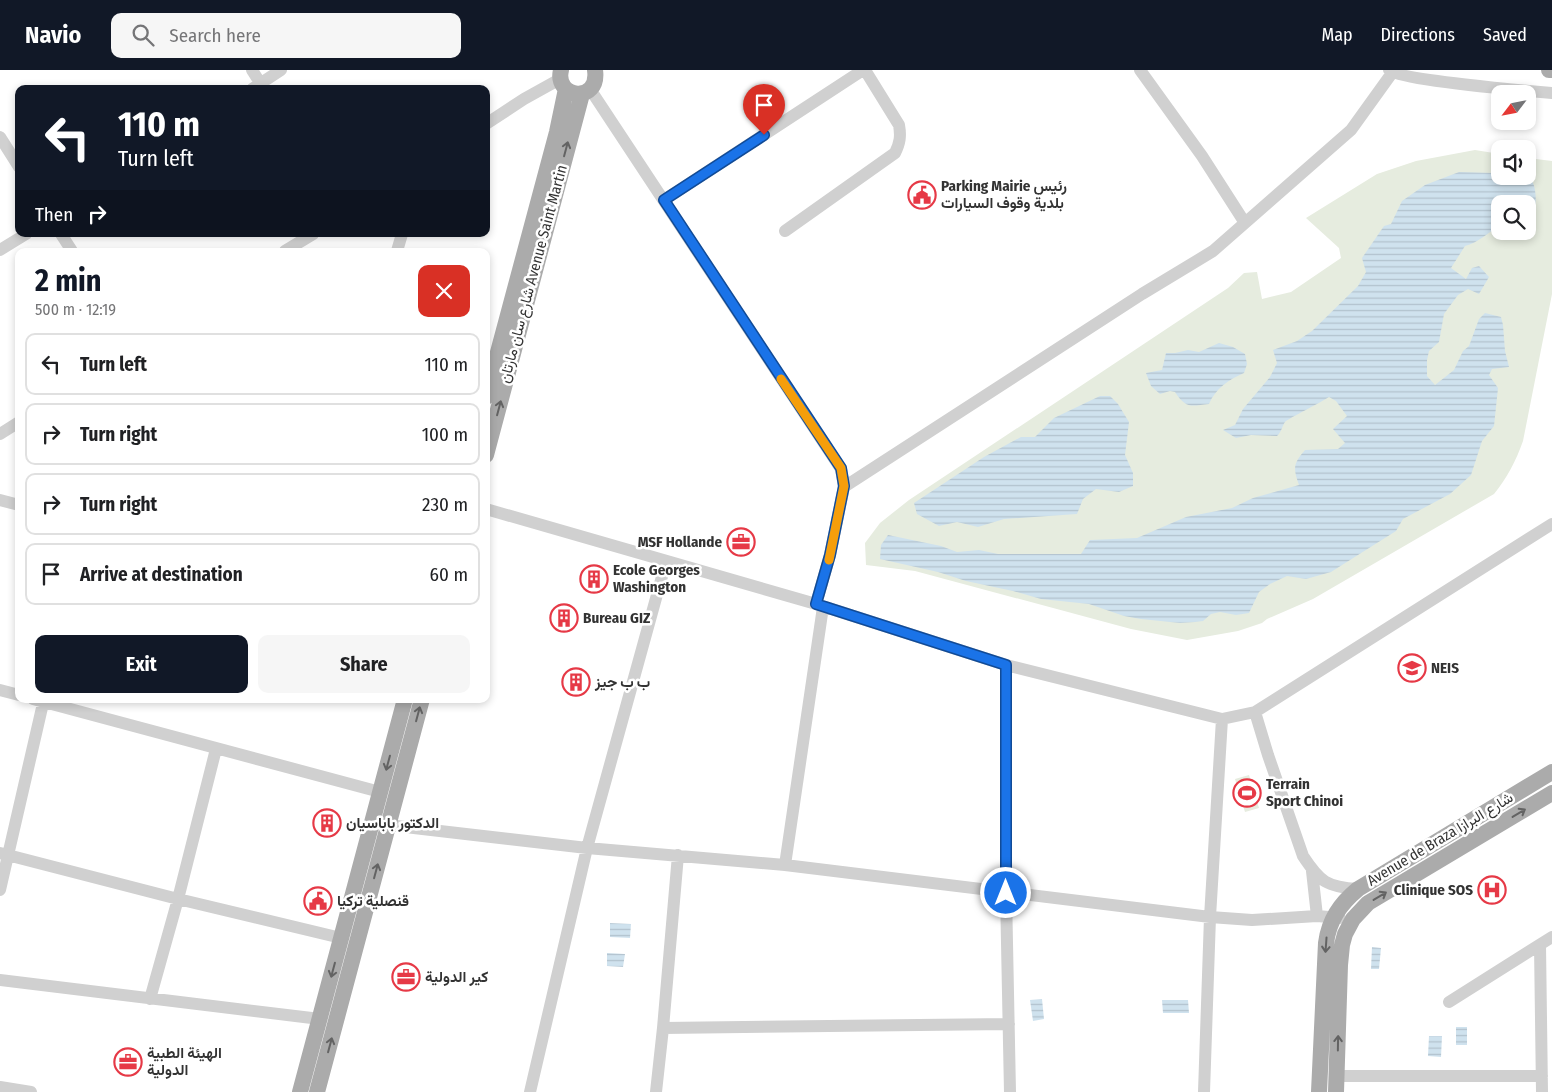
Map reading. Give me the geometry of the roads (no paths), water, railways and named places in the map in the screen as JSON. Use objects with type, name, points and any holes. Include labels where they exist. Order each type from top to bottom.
[{"type":"main road","points":[[572,84],[596,80],[595,70]]},
{"type":"main road","name":"شارع سان مارتان Avenue Saint Martin","points":[[490,380],[557,132],[572,84]]},
{"type":"main road","name":"شارع سان مارتان Avenue Saint Martin","points":[[490,438],[572,84]]},
{"type":"main road","points":[[300,1092],[404,703]]},
{"type":"main road","points":[[317,1092],[421,703]]},
{"type":"main road","name":"Avenue de Braza شارع البرازا","points":[[1319,1092],[1328,930],[1325,917],[1358,889],[1552,772]]},
{"type":"main road","name":"Avenue de Braza شارع البرازا","points":[[1337,1084],[1340,965],[1345,934],[1353,919],[1368,903],[1552,793]]},
{"type":"street","points":[[252,70],[258,85]]},
{"type":"street","points":[[262,85],[281,70]]},
{"type":"street","points":[[664,200],[864,70],[899,125],[899,144],[895,153],[785,231]]},
{"type":"street","points":[[1140,70],[1202,156],[1245,223]]},
{"type":"street","points":[[844,486],[1213,250],[1351,130],[1390,72],[1416,78],[1552,93]]},
{"type":"street","points":[[490,121],[524,99],[572,84],[664,200],[841,468],[844,486],[820,605],[785,865]]},
{"type":"street","points":[[0,137],[15,161]]},
{"type":"street","points":[[0,250],[21,237]]},
{"type":"street","points":[[63,237],[70,248]]},
{"type":"street","points":[[290,248],[308,237]]},
{"type":"street","points":[[0,434],[15,425]]},
{"type":"street","points":[[0,500],[15,504]]},
{"type":"street","points":[[490,510],[820,605],[1006,665],[1222,719],[1255,712],[1552,524]]},
{"type":"street","points":[[530,1092],[587,848],[666,562]]},
{"type":"street","points":[[1006,665],[1006,893],[1010,1092]]},
{"type":"street","points":[[0,690],[15,694]]},
{"type":"street","points":[[0,890],[4,854],[39,703]]},
{"type":"street","points":[[51,703],[380,792]]},
{"type":"street","points":[[1255,712],[1302,856],[1324,882],[1339,888],[1358,889]]},
{"type":"street","points":[[1204,1092],[1210,917],[1222,719]]},
{"type":"street","points":[[150,999],[178,899],[216,749]]},
{"type":"street","points":[[388,825],[587,848],[785,865],[1210,917],[1252,920],[1325,917],[1353,919]]},
{"type":"street","points":[[4,854],[178,899],[341,938]]},
{"type":"street","points":[[656,1092],[678,855]]},
{"type":"street","points":[[1312,870],[1325,917]]},
{"type":"street","points":[[1449,1002],[1552,937]]},
{"type":"street","points":[[1540,945],[1542,1092]]},
{"type":"street","points":[[0,980],[320,1019]]},
{"type":"street","points":[[663,1028],[1009,1024]]},
{"type":"street","points":[[1337,1084],[1542,1076]]},
{"type":"street","points":[[0,1087],[31,1092]]},
{"type":"water","points":[[1459,172],[1491,173],[1491,185],[1533,185],[1536,195],[1491,195],[1491,232],[1465,246],[1451,268],[1466,279],[1472,268],[1479,266],[1489,277],[1479,294],[1468,289],[1458,295],[1444,314],[1439,342],[1429,351],[1427,376],[1435,385],[1454,370],[1463,351],[1469,346],[1479,319],[1485,313],[1501,317],[1509,367],[1492,369],[1489,375],[1498,388],[1494,426],[1482,441],[1471,475],[1450,494],[1403,519],[1396,531],[1331,572],[1306,579],[1287,576],[1270,584],[1259,592],[1249,613],[1236,615],[1220,612],[1211,614],[1203,621],[1180,623],[1124,616],[1089,604],[1041,599],[880,559],[881,545],[888,535],[941,546],[957,552],[979,550],[998,554],[1081,554],[1090,540],[1137,538],[1186,517],[1232,508],[1253,498],[1299,485],[1295,466],[1305,450],[1338,449],[1345,443],[1333,429],[1347,416],[1336,401],[1329,397],[1293,417],[1285,422],[1277,436],[1251,435],[1236,438],[1223,430],[1235,425],[1243,409],[1270,377],[1277,363],[1273,350],[1297,341],[1312,331],[1358,286],[1366,272],[1362,258],[1384,226],[1391,224],[1402,201],[1425,185]]},
{"type":"water","points":[[1219,343],[1233,347],[1245,354],[1247,364],[1244,373],[1223,385],[1215,393],[1209,404],[1189,405],[1182,401],[1175,392],[1170,391],[1160,394],[1151,386],[1146,373],[1162,370],[1166,353],[1188,350],[1199,352]]},
{"type":"water","points":[[1100,396],[1110,396],[1118,404],[1129,422],[1125,455],[1133,473],[1133,486],[1119,492],[1096,489],[1083,499],[1077,514],[1004,519],[978,527],[957,522],[939,526],[917,514],[914,503],[984,457],[1021,437],[1035,437],[1054,418]]},
{"type":"water","points":[[610,923],[631,924],[630,938],[610,937]]},
{"type":"water","points":[[1372,947],[1381,948],[1379,969],[1371,969]]},
{"type":"water","points":[[607,953],[625,954],[623,967],[607,966]]},
{"type":"water","points":[[1042,999],[1044,1019],[1033,1021],[1030,1000]]},
{"type":"water","points":[[1162,1000],[1188,1000],[1189,1013],[1163,1013]]},
{"type":"water","points":[[1456,1027],[1467,1027],[1467,1045],[1456,1045]]},
{"type":"water","points":[[1429,1036],[1442,1036],[1441,1057],[1428,1056]]},
{"type":"place","name":"Parking Mairie رئيس بلدية وقوف السيارات","points":[[922,195]]},
{"type":"place","name":"MSF Hollande","points":[[741,542]]},
{"type":"place","name":"Ecole Georges Washington","points":[[594,579]]},
{"type":"place","name":"Bureau GIZ","points":[[564,618]]},
{"type":"place","name":"NEIS","points":[[1412,668]]},
{"type":"place","name":"ب ب جيز","points":[[576,682]]},
{"type":"place","name":"Terrain Sport Chinoi","points":[[1247,793]]},
{"type":"place","name":"الدكتور باباسيان","points":[[327,823]]},
{"type":"place","name":"Clinique SOS","points":[[1492,890]]},
{"type":"place","name":"قنصلية تركيا","points":[[318,901]]},
{"type":"place","name":"كير الدولية","points":[[406,977]]},
{"type":"place","name":"الهيئة الطبية الدولية","points":[[128,1062]]}]
